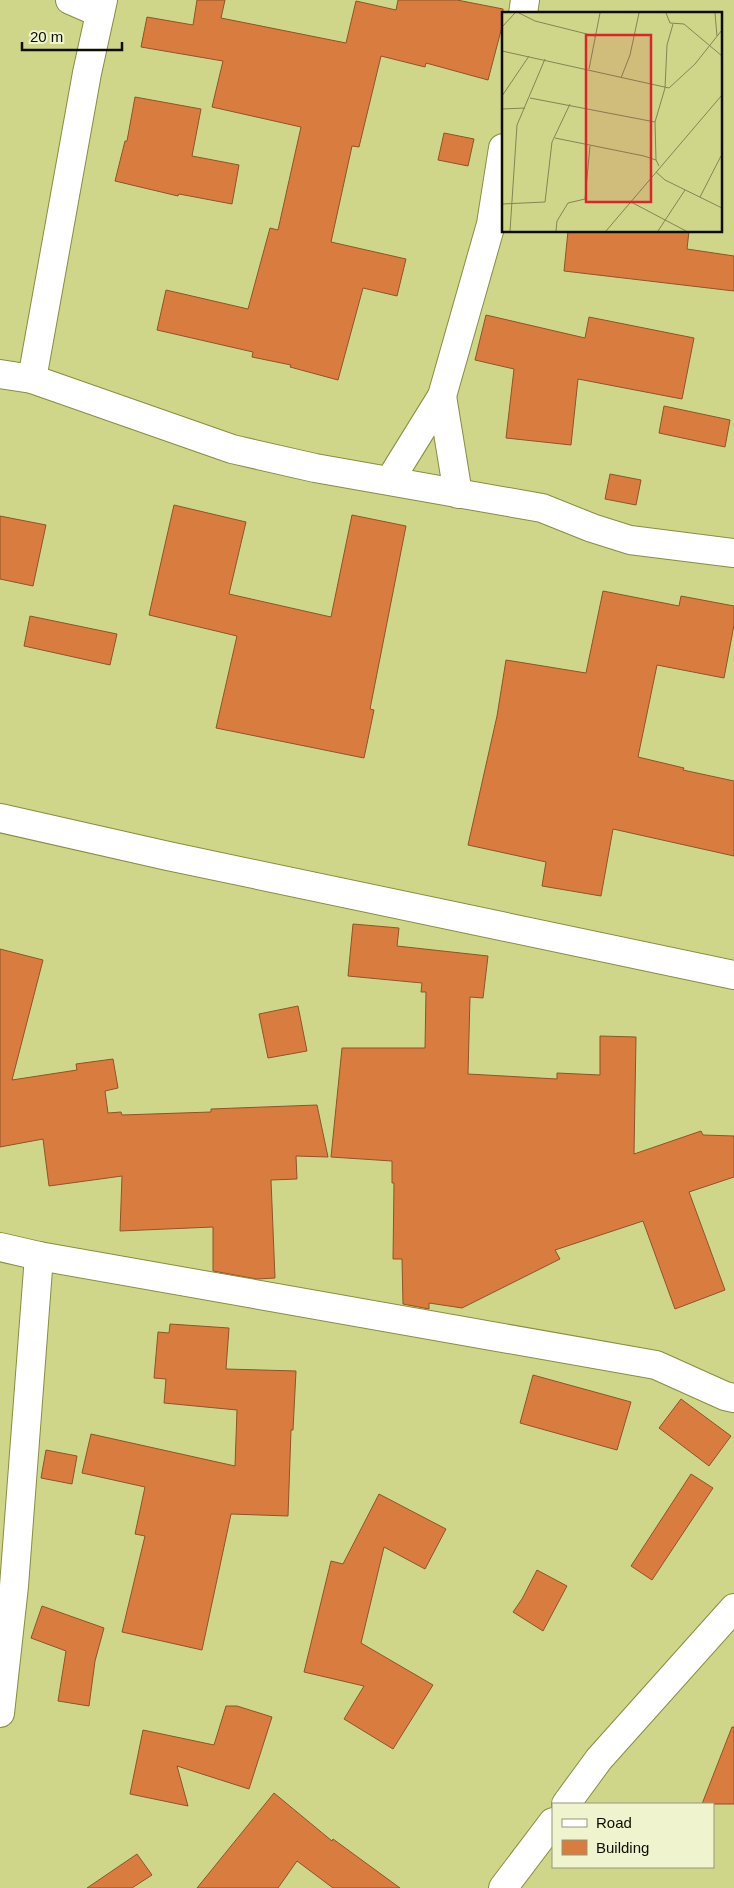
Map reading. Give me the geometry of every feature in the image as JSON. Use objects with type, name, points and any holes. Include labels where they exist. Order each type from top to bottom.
[{"type":"street","points":[[32,380],[101,7],[70,0]]},
{"type":"street","points":[[390,480],[442,396],[491,224],[502,154]]},
{"type":"street","points":[[0,374],[32,380],[232,449],[315,468],[542,508],[592,528],[630,540],[734,553]]},
{"type":"street","points":[[442,396],[458,494]]},
{"type":"street","points":[[0,818],[168,856],[734,975]]},
{"type":"street","points":[[0,1247],[39,1256],[656,1365],[725,1396],[734,1398]]},
{"type":"street","points":[[0,1713],[14,1586],[39,1256]]},
{"type":"street","points":[[567,1803],[599,1759],[734,1608]]},
{"type":"street","points":[[508,1887],[552,1823]]},
{"type":"building","points":[[197,0],[225,0],[221,18],[346,43],[356,1],[396,10],[398,0],[457,0],[503,9],[502,27],[488,80],[426,63],[425,67],[381,56],[359,147],[352,146],[331,242],[406,259],[397,296],[363,288],[338,380],[290,367],[291,365],[252,357],[253,352],[157,330],[166,290],[248,309],[270,228],[278,230],[301,127],[212,107],[223,61],[141,47],[147,17],[193,25]]},
{"type":"building","points":[[135,97],[201,109],[192,156],[239,165],[232,204],[179,194],[178,196],[115,181],[125,141],[127,141]]},
{"type":"building","points":[[444,133],[474,139],[468,166],[438,160]]},
{"type":"building","points":[[568,232],[689,232],[687,249],[734,256],[734,291],[564,271]]},
{"type":"building","points":[[486,315],[585,338],[589,317],[694,338],[682,399],[578,379],[571,445],[506,438],[514,369],[475,360]]},
{"type":"building","points":[[664,406],[730,420],[725,447],[659,433]]},
{"type":"building","points":[[610,474],[641,480],[636,505],[605,499]]},
{"type":"building","points":[[174,505],[246,522],[229,594],[331,617],[352,515],[406,526],[370,709],[374,710],[364,758],[216,728],[237,636],[149,615]]},
{"type":"building","points":[[0,516],[46,525],[33,586],[0,579]]},
{"type":"building","points":[[603,591],[679,606],[681,596],[734,606],[734,625],[724,678],[657,665],[638,757],[684,768],[683,770],[734,781],[734,856],[613,829],[601,896],[542,886],[546,862],[468,845],[497,716],[506,660],[586,673]]},
{"type":"building","points":[[30,616],[117,634],[110,665],[24,646]]},
{"type":"building","points":[[353,924],[399,928],[397,946],[488,956],[483,998],[470,997],[468,1074],[557,1079],[557,1073],[600,1075],[600,1036],[636,1037],[634,1154],[701,1131],[703,1135],[734,1136],[734,1177],[689,1192],[725,1290],[675,1309],[643,1221],[555,1250],[560,1259],[462,1308],[429,1303],[429,1309],[403,1304],[402,1259],[393,1259],[394,1183],[392,1183],[392,1161],[331,1157],[342,1048],[425,1048],[426,992],[421,992],[422,983],[348,976]]},
{"type":"building","points":[[0,949],[43,960],[12,1080],[77,1070],[76,1064],[113,1059],[118,1088],[105,1091],[108,1113],[121,1112],[122,1115],[211,1112],[211,1109],[317,1105],[328,1157],[296,1156],[297,1179],[271,1180],[275,1278],[257,1279],[213,1271],[213,1227],[120,1231],[122,1176],[49,1186],[43,1139],[0,1147]]},
{"type":"building","points":[[298,1006],[307,1051],[268,1058],[259,1014]]},
{"type":"building","points":[[170,1324],[229,1328],[226,1369],[296,1371],[293,1430],[291,1430],[288,1516],[231,1514],[202,1650],[122,1632],[145,1536],[135,1534],[145,1487],[82,1473],[91,1434],[235,1466],[237,1410],[164,1403],[166,1379],[154,1378],[158,1332],[169,1333]]},
{"type":"building","points":[[533,1375],[631,1402],[617,1450],[520,1423]]},
{"type":"building","points":[[681,1399],[731,1436],[709,1466],[659,1428]]},
{"type":"building","points":[[46,1450],[77,1456],[72,1484],[41,1478]]},
{"type":"building","points":[[691,1474],[713,1488],[652,1580],[631,1566]]},
{"type":"building","points":[[379,1494],[446,1529],[425,1569],[384,1547],[361,1643],[433,1685],[393,1749],[344,1719],[364,1686],[304,1672],[331,1561],[343,1564]]},
{"type":"building","points":[[537,1570],[567,1586],[543,1631],[513,1612]]},
{"type":"building","points":[[42,1606],[104,1628],[95,1661],[89,1706],[58,1701],[66,1651],[31,1638]]},
{"type":"building","points":[[226,1706],[237,1706],[272,1717],[249,1789],[177,1766],[188,1806],[130,1794],[143,1730],[214,1745]]},
{"type":"building","points":[[732,1727],[734,1727],[734,1804],[702,1803]]},
{"type":"building","points":[[274,1793],[332,1841],[333,1839],[400,1888],[333,1888],[297,1861],[278,1888],[197,1888]]},
{"type":"building","points":[[137,1854],[152,1875],[132,1888],[87,1888]]}]
